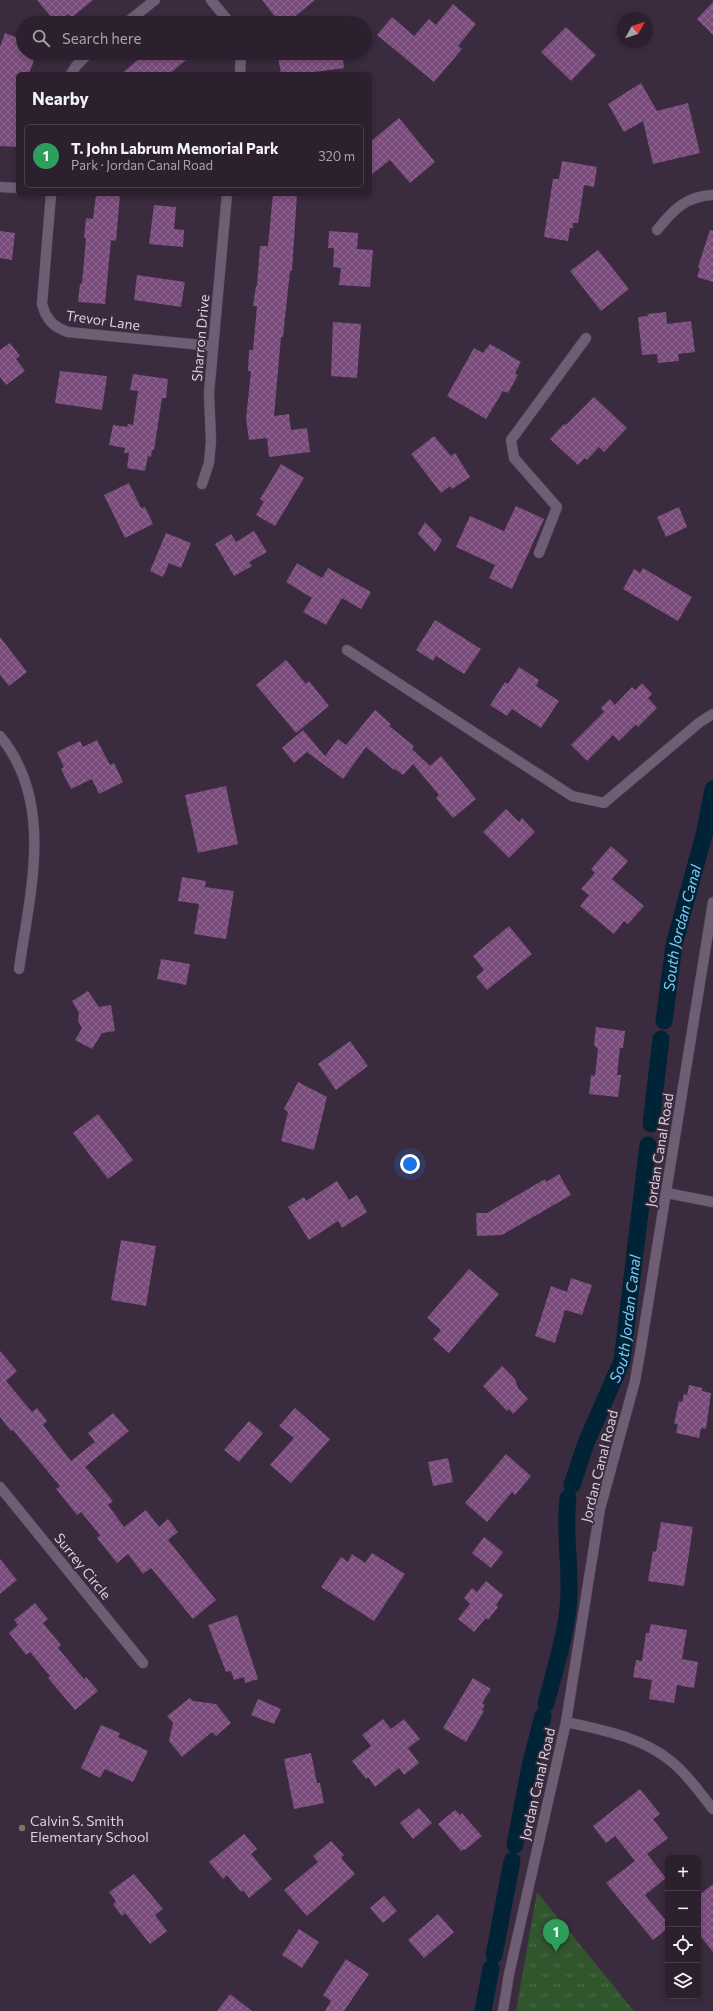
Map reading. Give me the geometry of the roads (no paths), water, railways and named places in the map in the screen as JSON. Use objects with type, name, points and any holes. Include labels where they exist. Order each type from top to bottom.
[{"type":"street","points":[[135,16],[154,0]]},
{"type":"street","points":[[211,0],[224,16]]},
{"type":"street","points":[[72,72],[82,60]]},
{"type":"street","points":[[240,72],[241,60]]},
{"type":"street","points":[[0,186],[16,188]]},
{"type":"street","points":[[657,230],[670,214],[690,199],[713,195]]},
{"type":"street","name":"Trevor Lane","points":[[51,196],[42,304],[50,322],[58,329],[68,332],[212,346]]},
{"type":"street","name":"Sharron Drive","points":[[202,484],[209,464],[211,441],[209,409],[212,346],[227,196]]},
{"type":"street","points":[[539,554],[557,507],[514,458],[511,440],[586,338]]},
{"type":"street","points":[[347,650],[572,796],[604,803],[700,722],[713,714]]},
{"type":"street","points":[[0,736],[16,761],[26,784],[33,812],[34,872],[19,969]]},
{"type":"street","name":"Jordan Canal Road","points":[[503,2011],[509,1974],[566,1722],[600,1509],[635,1381],[667,1193],[713,902]]},
{"type":"street","points":[[667,1193],[713,1202]]},
{"type":"street","name":"Surrey Circle","points":[[0,1487],[143,1664]]},
{"type":"street","points":[[566,1722],[624,1736],[651,1748],[672,1762],[713,1809]]},
{"type":"waterway","name":"South Jordan Canal","points":[[664,1021],[674,945],[705,831],[713,789]]},
{"type":"waterway","name":"South Jordan Canal","points":[[651,1124],[661,1039]]},
{"type":"waterway","name":"South Jordan Canal","points":[[572,1485],[586,1443],[622,1361],[648,1145]]},
{"type":"waterway","name":"South Jordan Canal","points":[[546,1704],[560,1649],[568,1607],[568,1498]]},
{"type":"waterway","name":"South Jordan Canal","points":[[515,1845],[530,1766],[543,1716]]},
{"type":"waterway","name":"South Jordan Canal","points":[[494,1955],[512,1861]]},
{"type":"waterway","name":"South Jordan Canal","points":[[483,2011],[491,1968]]},
{"type":"place","name":"Calvin S. Smith Elementary School","points":[[22,1828]]},
{"type":"place","name":"T. John Labrum Memorial Park","points":[[556,1952]]}]
